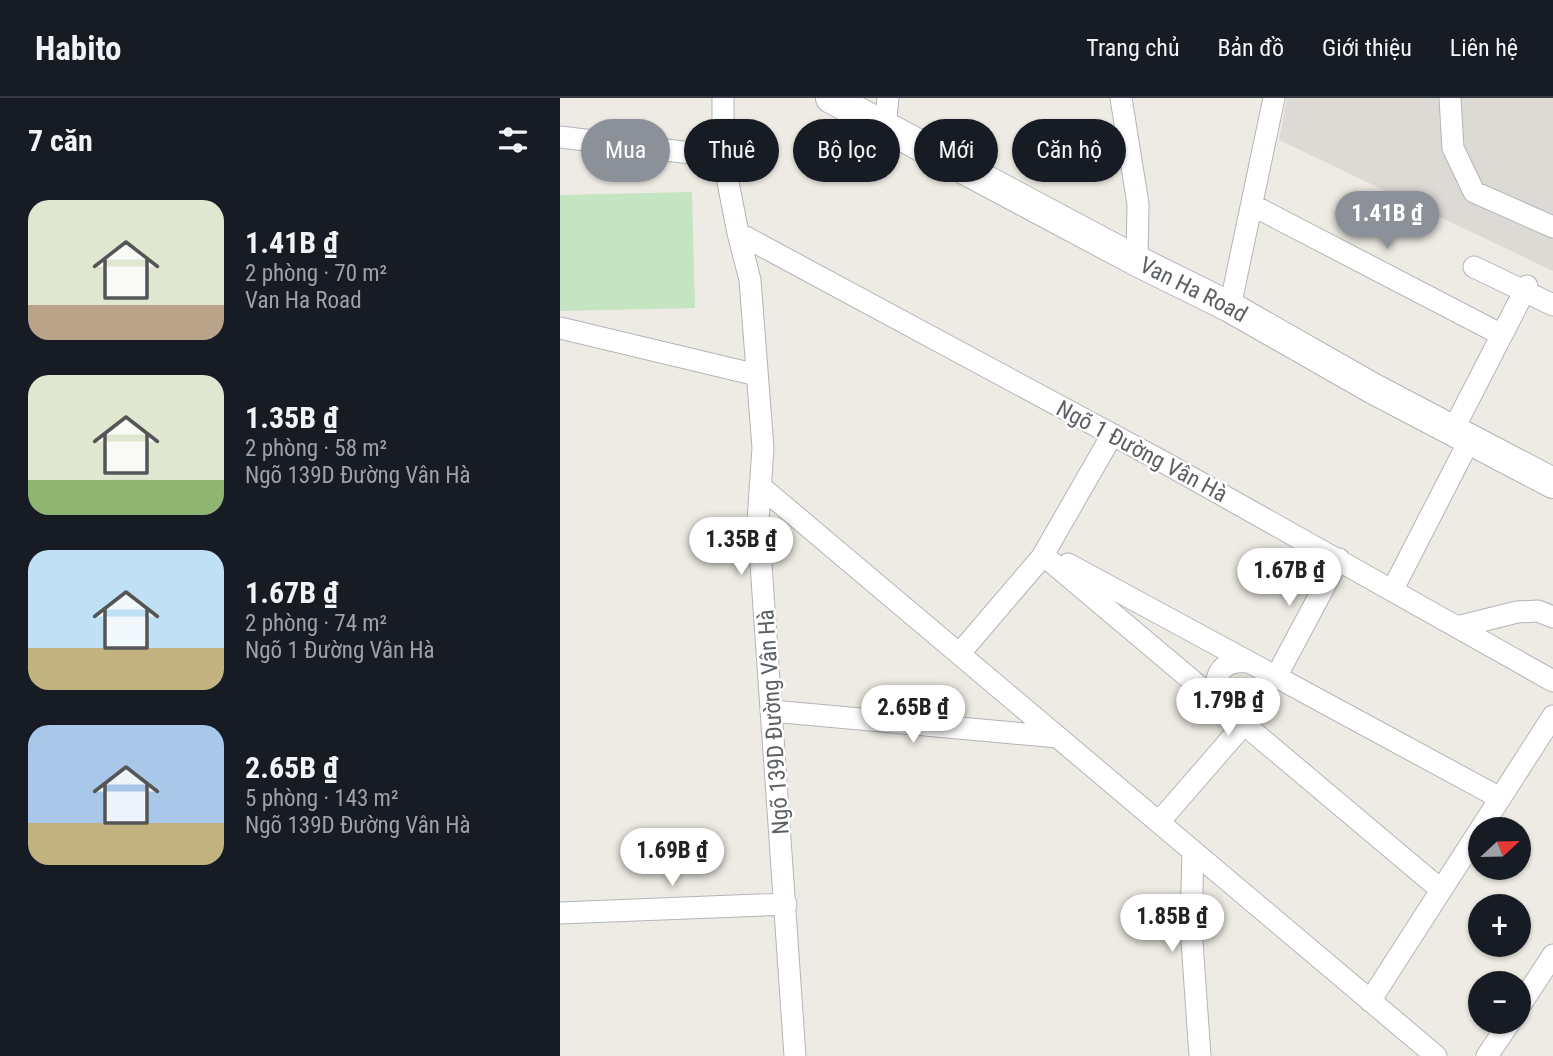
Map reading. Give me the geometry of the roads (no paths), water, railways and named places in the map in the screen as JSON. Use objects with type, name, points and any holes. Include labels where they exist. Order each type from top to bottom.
[{"type":"street","name":"Ngõ 139D Đường Vân Hà","points":[[723,98],[723,119]]},
{"type":"street","name":"Van Ha Road","points":[[831,98],[887,112],[1137,261],[1230,307],[1372,388],[1553,483]]},
{"type":"street","points":[[1121,98],[1138,204],[1137,261]]},
{"type":"street","points":[[1230,307],[1274,98]]},
{"type":"street","points":[[1450,98],[1453,148],[1474,192],[1553,227]]},
{"type":"street","points":[[560,137],[684,152]]},
{"type":"street","name":"Ngõ 139D Đường Vân Hà","points":[[728,182],[737,233],[750,279],[763,448],[758,521],[795,1056]]},
{"type":"street","points":[[1252,205],[1502,335]]},
{"type":"street","name":"Ngõ 1 Đường Vân Hà","points":[[737,233],[1339,559],[1553,681]]},
{"type":"street","points":[[1474,267],[1526,289],[1553,305]]},
{"type":"street","points":[[1393,589],[1502,335],[1526,289]]},
{"type":"street","points":[[560,328],[757,375]]},
{"type":"street","points":[[960,653],[1044,553],[1112,435]]},
{"type":"street","points":[[760,486],[1436,1056]]},
{"type":"street","points":[[1044,553],[1500,798]]},
{"type":"street","points":[[1044,553],[1440,889]]},
{"type":"street","points":[[1276,677],[1339,559]]},
{"type":"street","points":[[1457,627],[1517,612],[1538,611],[1553,617]]},
{"type":"street","points":[[1219,703],[1216,684],[1221,669],[1239,661],[1249,662]]},
{"type":"street","points":[[772,711],[1058,737]]},
{"type":"street","points":[[1370,1001],[1553,716]]},
{"type":"street","points":[[1159,822],[1244,724]]},
{"type":"street","points":[[1193,851],[1191,927],[1200,1056]]},
{"type":"street","points":[[560,913],[786,904]]},
{"type":"street","points":[[1531,989],[1553,955]]},
{"type":"street","points":[[1488,1056],[1502,1034]]}]
